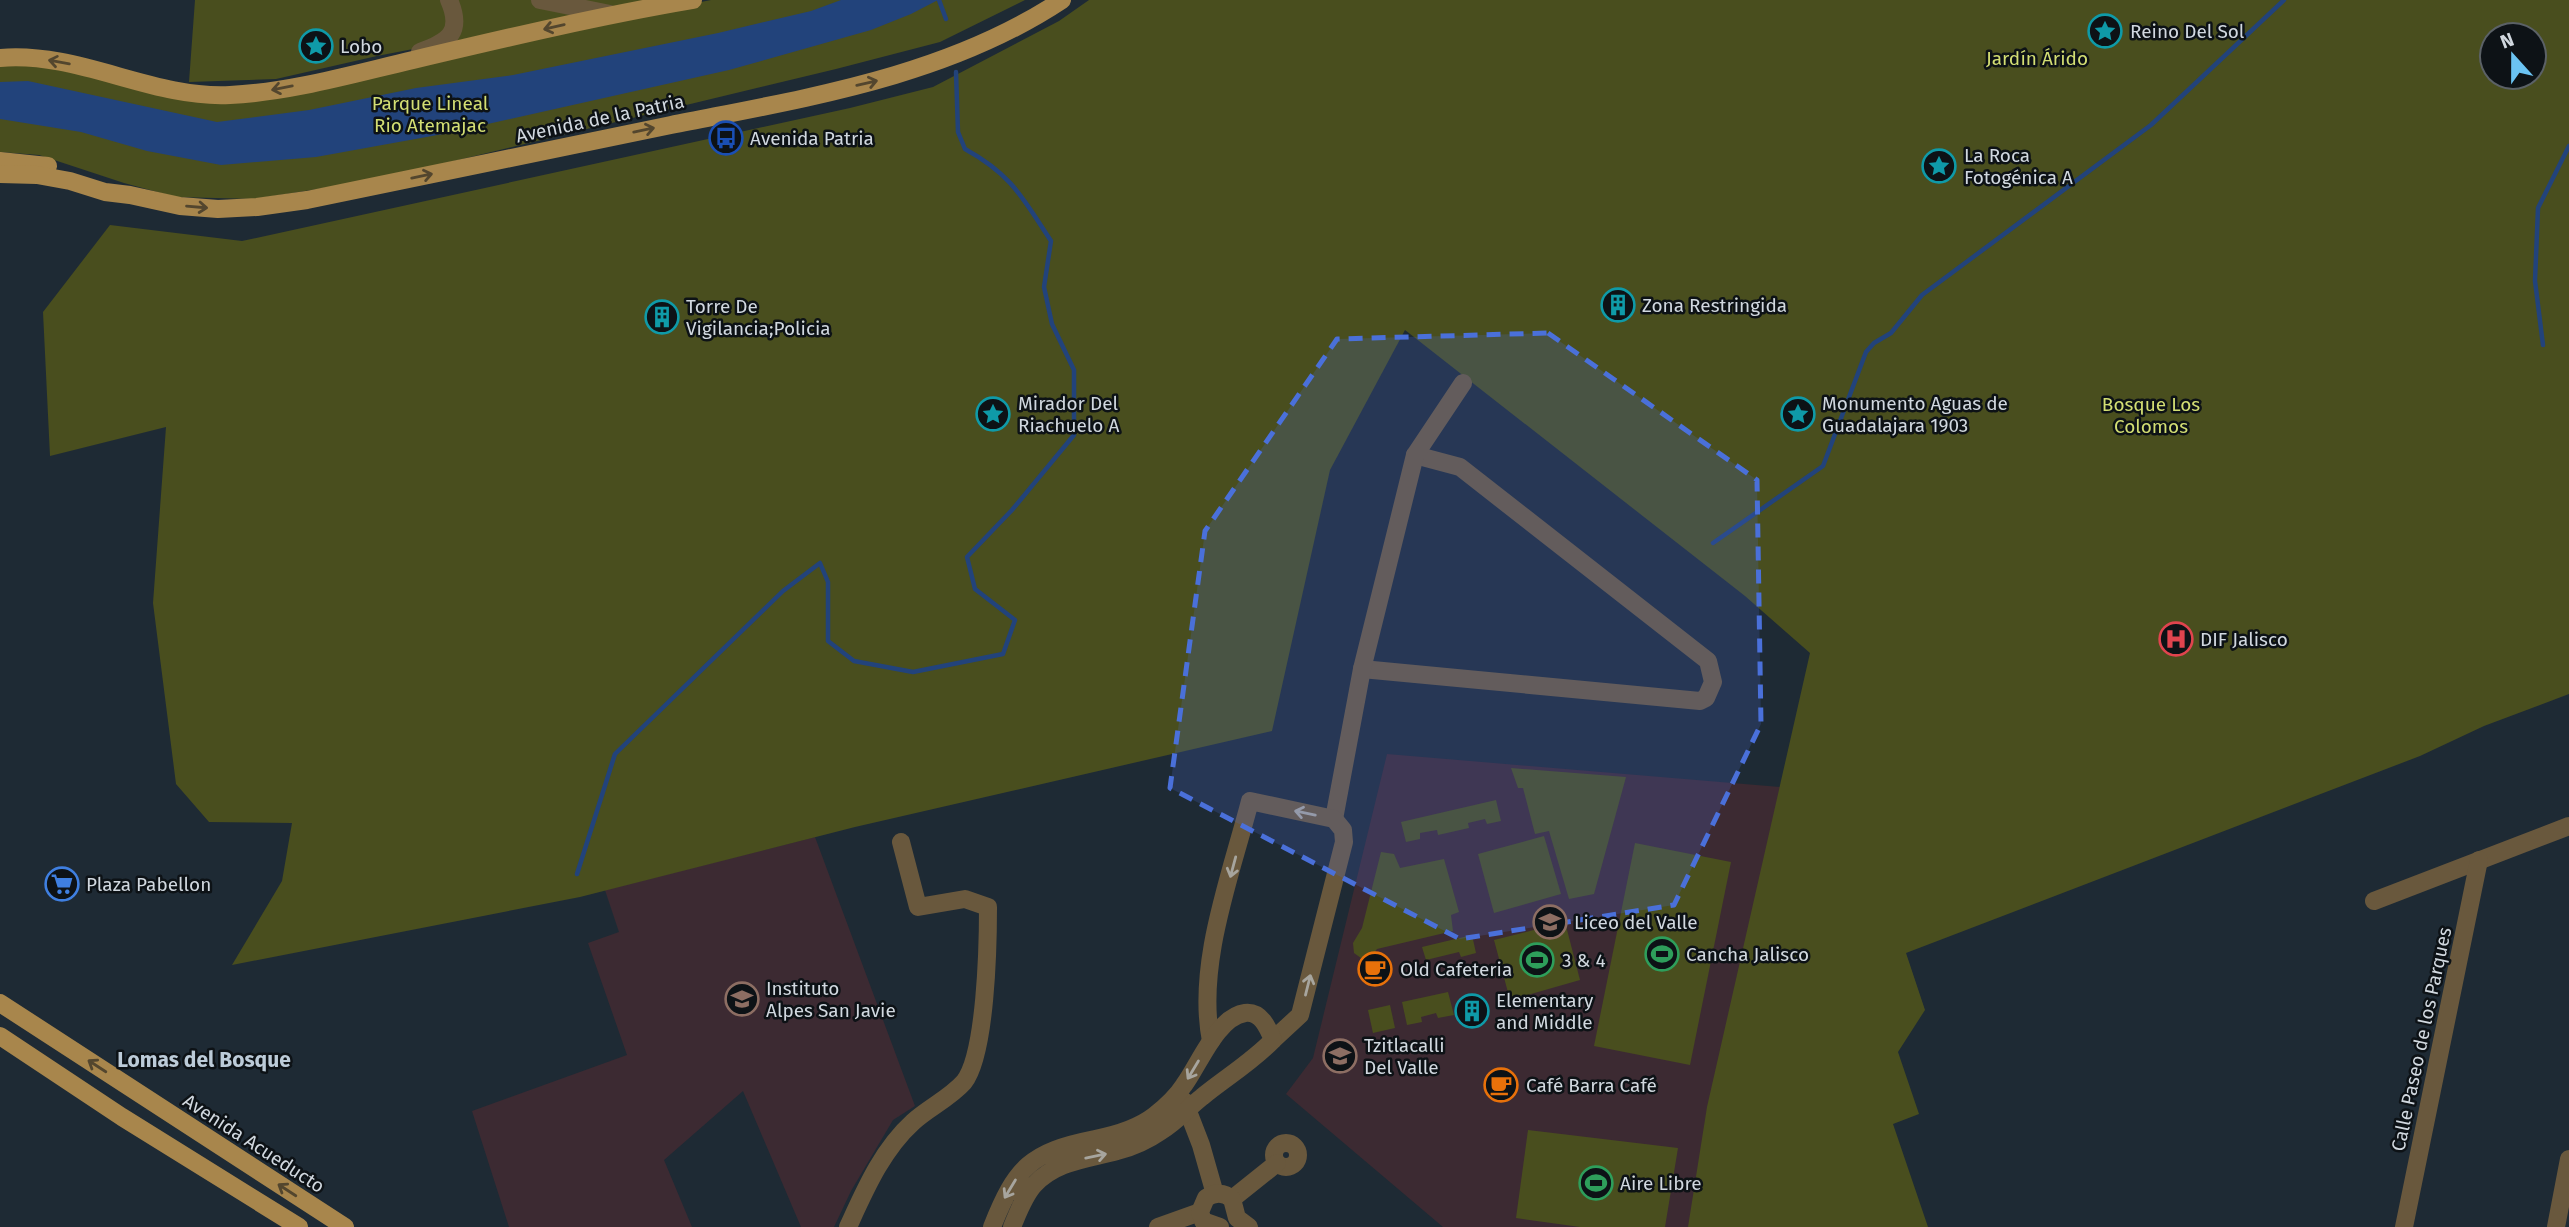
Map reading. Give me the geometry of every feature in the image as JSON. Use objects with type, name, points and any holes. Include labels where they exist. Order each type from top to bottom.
[{"type":"main road","points":[[0,58],[51,61],[104,71],[189,93],[229,95],[266,91],[349,75],[610,14],[693,0]]},
{"type":"main road","name":"Avenida de la Patria","points":[[0,174],[37,175],[70,181],[105,192],[180,206],[218,209],[307,200],[775,104],[888,78],[967,50],[1042,13],[1062,0]]},
{"type":"main road","name":"Avenida de la Patria","points":[[0,161],[39,164],[73,172],[108,183],[130,195]]},
{"type":"main road","name":"Avenida Acueducto","points":[[0,1003],[345,1227]]},
{"type":"main road","points":[[0,1023],[131,1109],[200,1164]]},
{"type":"main road","points":[[0,1036],[122,1117],[299,1227]]},
{"type":"street","points":[[349,75],[440,45],[449,37],[455,26],[455,14],[449,0]]},
{"type":"street","points":[[540,0],[610,14]]},
{"type":"street","points":[[1334,819],[1362,668],[1415,455],[1463,383]]},
{"type":"street","points":[[1362,668],[1700,701],[1706,698],[1713,682],[1708,661],[1460,467],[1415,455]]},
{"type":"street","points":[[992,1227],[1007,1191],[1022,1171],[1039,1157],[1066,1145],[1132,1129],[1180,1103],[1262,1051],[1300,1015],[1344,842],[1343,830],[1334,819],[1250,801],[1213,943],[1206,1017],[1211,1041]]},
{"type":"street","points":[[2374,901],[2569,826]]},
{"type":"street","points":[[848,1227],[889,1149],[911,1122],[964,1082],[977,1055],[988,954],[988,907],[965,899],[918,907],[901,842]]},
{"type":"street","name":"Calle Paseo de los Parques","points":[[2403,1227],[2479,860]]},
{"type":"street","points":[[1012,1227],[1035,1184],[1049,1173],[1072,1161],[1136,1145],[1162,1131],[1180,1103],[1211,1041],[1232,1018],[1246,1013],[1258,1016],[1267,1026],[1273,1040]]},
{"type":"street","points":[[1180,1103],[1210,1211]]},
{"type":"street","points":[[2556,1227],[2569,1159]]},
{"type":"street","points":[[1158,1227],[1210,1211],[1277,1163]]},
{"type":"street","points":[[1210,1211],[1237,1218],[1249,1227]]},
{"type":"highlighted area","points":[[1548,333],[1757,480],[1761,724],[1674,905],[1460,939],[1170,788],[1205,531],[1337,339]]},
{"type":"shaded area","name":"Liceo del Valle","points":[[1387,754],[1780,787],[1694,1227],[1443,1227],[1286,1094],[1313,1058]]},
{"type":"shaded area","name":"Instituto Alpes San Javie","points":[[815,837],[915,1106],[893,1120],[851,1191],[834,1227],[801,1227],[743,1091],[664,1160],[692,1227],[509,1227],[472,1111],[627,1055],[588,943],[619,932],[605,890]]},
{"type":"green space","points":[[195,0],[667,0],[377,56],[276,79],[189,82]]},
{"type":"green space","name":"Parque Lineal Rio Atemajac","points":[[711,0],[1025,0],[940,42],[836,69],[375,180],[254,199],[176,197],[39,155],[0,152],[0,63],[42,63],[204,100]]},
{"type":"green space","name":"Bosque Los Colomos","points":[[1089,0],[2569,0],[2569,694],[2484,726],[2420,756],[1906,953],[1925,1010],[1898,1052],[1919,1114],[1893,1124],[1928,1227],[1688,1227],[1707,1107],[1810,653],[1745,596],[1405,330],[1330,470],[1272,731],[855,827],[580,897],[232,965],[282,881],[292,823],[209,822],[176,784],[153,603],[166,427],[50,456],[43,312],[110,225],[242,241],[850,108],[933,87],[1059,21]]},
{"type":"green space","points":[[1511,768],[1626,777],[1594,894],[1569,899],[1549,831],[1535,834],[1523,788],[1518,788]]},
{"type":"green space","points":[[1496,800],[1501,821],[1487,824],[1485,819],[1468,823],[1469,828],[1438,835],[1437,830],[1420,833],[1420,839],[1406,842],[1401,822]]},
{"type":"green space","points":[[1544,836],[1561,894],[1494,913],[1478,854]]},
{"type":"green space","name":"Cancha Jalisco","points":[[1635,843],[1731,862],[1690,1065],[1594,1046]]},
{"type":"green space","points":[[1381,852],[1394,854],[1400,868],[1444,859],[1459,912],[1451,915],[1453,931],[1377,949],[1371,957],[1361,958],[1354,953],[1353,943],[1362,928]]},
{"type":"green space","name":"3 & 4","points":[[1565,922],[1580,980],[1510,1000],[1494,940]]},
{"type":"green space","points":[[1472,935],[1476,953],[1461,957],[1459,952],[1426,960],[1422,947]]},
{"type":"green space","points":[[1448,992],[1454,1015],[1438,1018],[1436,1013],[1421,1017],[1422,1022],[1407,1025],[1402,1002]]},
{"type":"green space","points":[[1390,1005],[1395,1028],[1373,1033],[1368,1010]]},
{"type":"green space","name":"Aire Libre","points":[[1528,1130],[1678,1148],[1665,1227],[1580,1227],[1516,1218]]},
{"type":"water","points":[[841,0],[938,0],[871,30],[729,70],[443,134],[316,157],[221,165],[147,151],[81,132],[0,119],[0,82],[28,81],[217,122],[309,110],[416,88],[513,75],[718,33],[811,11]]},
{"type":"waterway","points":[[939,0],[946,19]]},
{"type":"waterway","points":[[1713,543],[1823,466],[1866,352],[1874,343],[1891,333],[1922,295],[2151,125],[2284,0]]},
{"type":"waterway","points":[[577,874],[615,754],[783,591],[820,563],[828,582],[828,641],[854,661],[913,672],[1003,654],[1015,620],[975,589],[967,557],[1012,510],[1074,435],[1074,370],[1052,324],[1044,287],[1051,241],[1015,188],[994,168],[965,149],[958,132],[956,72]]},
{"type":"waterway","points":[[2543,345],[2535,281],[2538,208],[2569,146]]},
{"type":"place","name":"Reino Del Sol","points":[[2105,31]]},
{"type":"place","name":"Lobo","points":[[316,46]]},
{"type":"place","name":"Avenida Patria","points":[[726,138]]},
{"type":"place","name":"La Roca Fotogénica A","points":[[1939,166]]},
{"type":"place","name":"Zona Restringida","points":[[1618,305]]},
{"type":"place","name":"Torre De Vigilancia;Policia","points":[[662,317]]},
{"type":"place","name":"Mirador Del Riachuelo A","points":[[993,414]]},
{"type":"place","name":"Monumento Aguas de Guadalajara 1903","points":[[1798,414]]},
{"type":"place","name":"DIF Jalisco","points":[[2176,639]]},
{"type":"place","name":"Plaza Pabellon","points":[[62,884]]},
{"type":"place","name":"Liceo del Valle","points":[[1550,922]]},
{"type":"place","name":"Cancha Jalisco","points":[[1662,954]]},
{"type":"place","name":"3 & 4","points":[[1537,960]]},
{"type":"place","name":"Old Cafeteria","points":[[1375,969]]},
{"type":"place","name":"Instituto Alpes San Javie","points":[[742,999]]},
{"type":"place","name":"Elementary and Middle","points":[[1472,1011]]},
{"type":"place","name":"Tzitlacalli Del Valle","points":[[1340,1056]]},
{"type":"place","name":"Café Barra Café","points":[[1501,1085]]},
{"type":"place","name":"Aire Libre","points":[[1596,1183]]},
{"type":"district","name":"Lomas del Bosque","points":[[204,1060]]},
{"type":"park label","name":"Jardín Árido","points":[[2037,58]]}]
